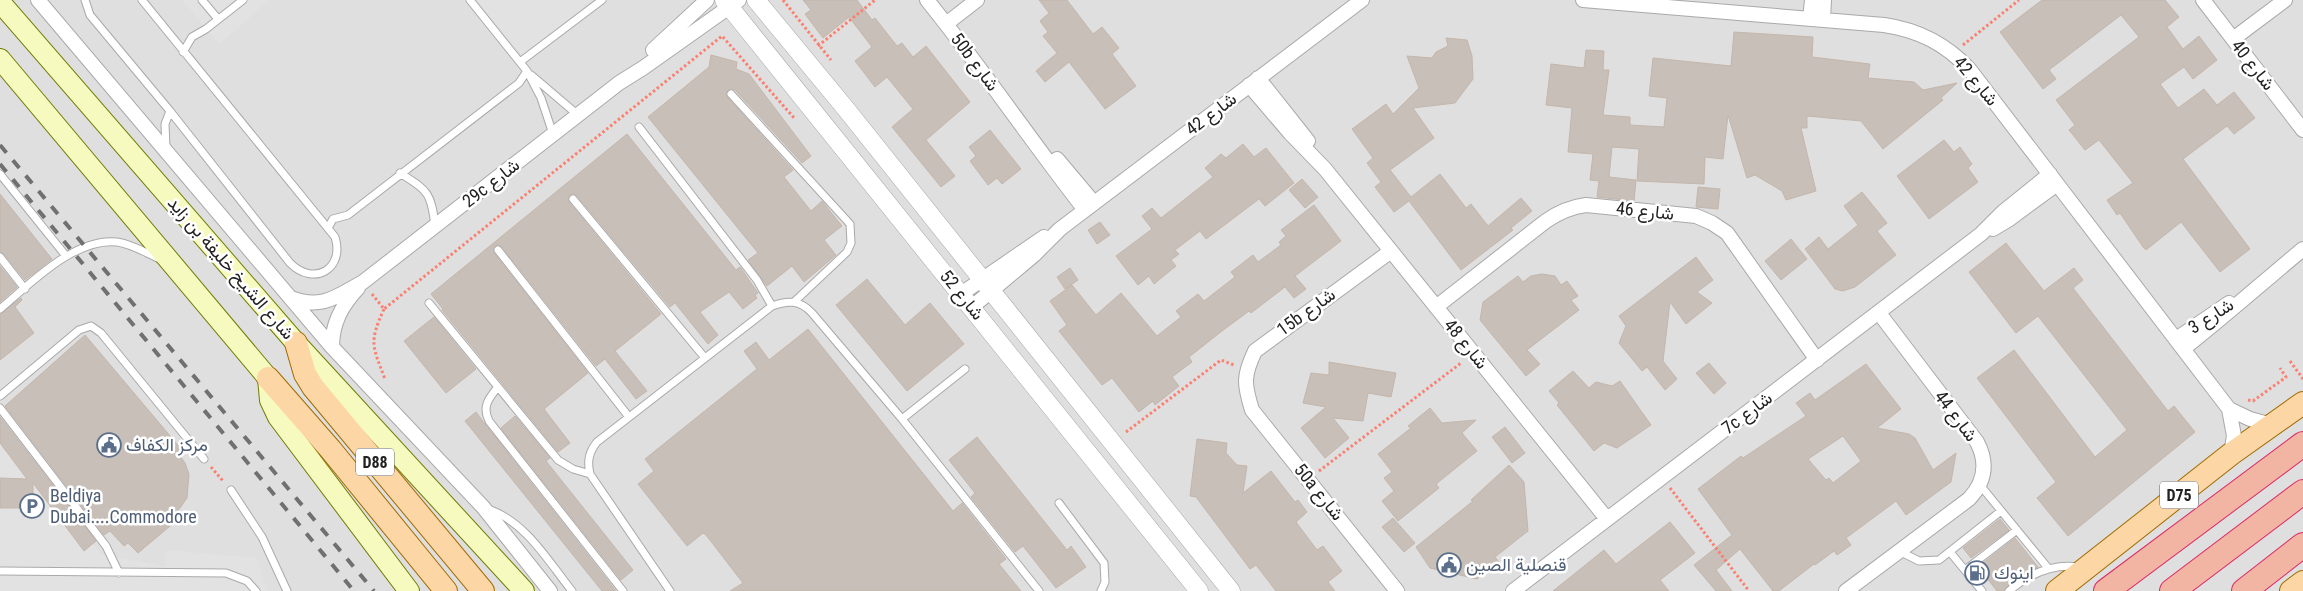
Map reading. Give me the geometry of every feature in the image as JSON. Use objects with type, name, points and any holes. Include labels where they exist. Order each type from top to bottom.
[{"type":"highway","points":[[2106,591],[2303,444]]},
{"type":"highway","points":[[2172,591],[2303,492]]},
{"type":"highway","points":[[2248,588],[2303,545]]},
{"type":"highway","points":[[2248,588],[2303,560]]},
{"type":"main road","name":"شارع الشيخ خليفة بن زايد","points":[[0,2],[296,343],[299,359],[313,387],[483,591]]},
{"type":"main road","name":"D88","points":[[0,59],[172,265],[331,450],[446,591]]},
{"type":"main road","points":[[296,343],[524,591]]},
{"type":"main road","points":[[268,378],[270,400],[278,417],[409,591]]},
{"type":"main road","name":"D75","points":[[2056,591],[2231,454],[2303,403]]},
{"type":"main road","points":[[2292,591],[2303,582]]},
{"type":"street","points":[[38,0],[332,347],[483,507],[550,591]]},
{"type":"street","name":"29c شارع","points":[[618,84],[639,62],[707,0]]},
{"type":"street","name":"شارع 52","points":[[756,0],[804,57],[1230,591]]},
{"type":"street","name":"50b شارع","points":[[927,0],[1022,125],[1046,161],[1089,207]]},
{"type":"street","points":[[946,24],[977,0]]},
{"type":"street","name":"شارع 42","points":[[966,301],[1034,255],[1060,229],[1362,0]]},
{"type":"street","name":"شارع 42","points":[[1583,0],[1616,1],[1909,30],[1932,39],[1954,53],[1970,70],[2226,406],[2234,436],[2231,454]]},
{"type":"street","points":[[1812,0],[1817,20]]},
{"type":"street","points":[[1817,20],[1824,0]]},
{"type":"street","name":"شارع 40","points":[[2203,0],[2303,130]]},
{"type":"street","points":[[2233,39],[2285,0]]},
{"type":"street","name":"29c شارع","points":[[291,298],[304,303],[317,304],[332,300],[363,282],[618,84],[643,68],[731,2]]},
{"type":"street","name":"شارع 52","points":[[731,2],[966,301],[1199,591]]},
{"type":"street","name":"شارع 48","points":[[1254,81],[1290,133],[1325,169],[1607,520]]},
{"type":"street","name":"7c شارع","points":[[1513,591],[1981,234],[2003,212],[2053,179]]},
{"type":"street","name":"شارع 46","points":[[1436,307],[1546,221],[1572,207],[1586,205],[1696,216],[1712,223],[1726,234],[1817,360]]},
{"type":"street","name":"شارع 3","points":[[2179,344],[2210,315],[2248,294],[2303,249]]},
{"type":"street","name":"15b شارع","points":[[1246,390],[1246,370],[1255,351],[1270,338],[1391,251]]},
{"type":"street","name":"29c شارع","points":[[332,347],[334,324],[352,294],[363,282]]},
{"type":"street","name":"شارع 44","points":[[1878,313],[1977,442],[1984,459],[1983,477],[1980,485]]},
{"type":"street","name":"50a شارع","points":[[1246,390],[1252,410],[1397,591]]},
{"type":"street","name":"شارع 42","points":[[2226,406],[2250,419],[2272,425]]},
{"type":"street","points":[[1846,591],[1969,499],[1980,485]]},
{"type":"lane","points":[[85,0],[90,15],[170,111],[298,272],[309,275],[320,274],[327,270],[336,259],[338,248],[335,237],[142,0]]},
{"type":"lane","points":[[202,0],[218,20]]},
{"type":"lane","points":[[184,52],[192,37],[218,20],[243,0]]},
{"type":"lane","points":[[470,0],[527,71],[541,98],[553,135]]},
{"type":"lane","points":[[520,62],[602,0]]},
{"type":"lane","points":[[328,228],[332,219],[348,215],[513,87],[527,71]]},
{"type":"lane","points":[[527,71],[578,115]]},
{"type":"lane","points":[[731,94],[850,224],[851,244],[847,252],[794,302]]},
{"type":"lane","points":[[166,151],[165,124],[170,111]]},
{"type":"lane","points":[[639,127],[757,280],[772,306]]},
{"type":"lane","points":[[400,173],[428,194],[432,203],[435,226]]},
{"type":"lane","points":[[0,174],[66,256]]},
{"type":"lane","points":[[573,198],[705,358]]},
{"type":"lane","points":[[0,309],[66,256],[93,243],[117,242],[131,246],[172,265]]},
{"type":"lane","points":[[498,250],[629,417]]},
{"type":"lane","points":[[0,257],[25,289]]},
{"type":"lane","points":[[668,590],[590,474],[588,465],[591,449],[629,417],[772,306],[794,302],[801,304],[812,312],[902,419],[1039,591]]},
{"type":"lane","points":[[429,303],[558,460],[573,469],[590,474]]},
{"type":"lane","points":[[0,396],[79,330],[91,326],[101,333],[204,459]]},
{"type":"lane","points":[[902,419],[965,369]]},
{"type":"lane","points":[[498,387],[486,404],[485,413],[489,422],[623,591]]},
{"type":"lane","points":[[0,408],[106,546],[119,573]]},
{"type":"lane","points":[[1980,485],[2048,568]]},
{"type":"lane","points":[[231,490],[262,537],[287,591]]},
{"type":"lane","points":[[1059,503],[1104,563],[1105,582],[1101,591]]},
{"type":"lane","points":[[483,507],[510,519],[521,528],[572,591]]},
{"type":"lane","points":[[1899,551],[1912,559],[1925,562],[1939,560],[2001,511]]},
{"type":"lane","points":[[1965,570],[2017,530]]},
{"type":"lane","points":[[1950,552],[1982,591]]},
{"type":"lane","points":[[2009,591],[2025,578],[2048,568],[2066,566],[2084,568]]},
{"type":"lane","points":[[0,571],[226,573],[247,581],[256,591]]},
{"type":"path","points":[[783,0],[836,68]]},
{"type":"path","points":[[804,57],[876,0]]},
{"type":"path","points":[[1954,53],[2019,0]]},
{"type":"path","points":[[388,387],[374,350],[374,331],[384,308],[722,36],[799,124]]},
{"type":"path","points":[[363,282],[384,308]]},
{"type":"path","points":[[1309,479],[1474,354]]},
{"type":"path","points":[[1112,443],[1221,360],[1246,370]]},
{"type":"path","points":[[2290,361],[2303,379]]},
{"type":"path","points":[[2226,406],[2230,397],[2232,399],[2253,400],[2286,377],[2280,368]]},
{"type":"path","points":[[204,459],[231,490]]},
{"type":"path","points":[[1662,478],[1749,591]]},
{"type":"shaded area","points":[[0,0],[2303,0],[2303,591],[0,591]]},
{"type":"shaded area","points":[[182,0],[270,0],[219,44]]},
{"type":"shaded area","points":[[476,0],[592,0],[524,58]]},
{"type":"shaded area","name":"Beldiya Dubai....Commodore","points":[[0,422],[101,554],[165,566],[167,550],[257,558],[267,591],[0,591]]},
{"type":"building","points":[[803,0],[857,0],[872,20],[875,18],[897,46],[902,43],[913,57],[926,46],[970,102],[926,140],[955,176],[941,187],[892,127],[913,109],[887,77],[875,87],[855,61],[872,47],[849,17],[823,38],[805,14],[811,10]]},
{"type":"building","points":[[1039,0],[1067,0],[1093,34],[1102,27],[1119,48],[1112,54],[1136,86],[1105,109],[1069,62],[1045,82],[1036,71],[1057,53],[1043,36],[1048,32],[1040,21],[1049,13]]},
{"type":"building","points":[[2042,0],[2165,0],[2179,17],[2167,27],[2183,49],[2199,36],[2217,60],[2193,79],[2184,67],[2160,84],[2178,108],[2204,89],[2217,105],[2234,92],[2255,118],[2234,134],[2227,126],[2183,159],[2250,249],[2220,272],[2181,222],[2146,250],[2143,247],[2120,213],[2117,215],[2107,200],[2133,183],[2099,140],[2085,150],[2069,130],[2075,125],[2056,100],[2139,37],[2121,15],[2049,70],[2056,79],[2043,89],[2000,32]]},
{"type":"building","points":[[1734,32],[1813,37],[1812,57],[1870,64],[1868,78],[1914,82],[1923,90],[1957,83],[1941,98],[1943,100],[1883,149],[1861,121],[1807,116],[1807,128],[1801,128],[1816,191],[1786,200],[1782,191],[1755,175],[1747,178],[1728,115],[1723,159],[1705,157],[1704,184],[1637,181],[1639,149],[1612,147],[1609,177],[1636,180],[1634,201],[1597,197],[1599,181],[1590,180],[1593,154],[1568,152],[1572,108],[1546,105],[1551,64],[1584,68],[1586,50],[1604,51],[1603,70],[1609,70],[1603,115],[1630,117],[1630,125],[1664,127],[1667,98],[1649,96],[1653,58],[1731,66]]},
{"type":"building","points":[[1446,38],[1467,40],[1472,56],[1473,79],[1455,103],[1413,108],[1434,138],[1390,170],[1411,197],[1440,174],[1466,208],[1471,204],[1488,226],[1521,198],[1532,211],[1511,228],[1513,230],[1461,270],[1409,201],[1394,212],[1375,187],[1381,182],[1367,163],[1373,158],[1352,129],[1386,104],[1393,114],[1419,88],[1407,56],[1432,58],[1436,52],[1448,46]]},
{"type":"building","points":[[711,55],[737,62],[736,69],[749,74],[811,156],[802,163],[735,90],[728,90],[727,97],[793,170],[784,177],[811,211],[822,201],[842,226],[824,240],[836,255],[804,282],[792,266],[767,286],[748,260],[758,253],[648,117],[709,67]]},
{"type":"building","points":[[990,130],[1021,169],[1002,184],[997,178],[988,185],[970,161],[976,156],[969,147]]},
{"type":"building","points":[[627,134],[736,270],[740,267],[758,293],[755,295],[757,298],[743,309],[729,292],[700,312],[718,335],[708,344],[675,303],[670,307],[577,196],[569,195],[569,202],[661,314],[615,351],[647,391],[636,399],[605,359],[596,366],[502,247],[494,246],[494,253],[588,373],[544,409],[570,443],[558,452],[431,294]]},
{"type":"building","points":[[1944,140],[1954,152],[1960,147],[1972,164],[1968,168],[1978,182],[1929,219],[1897,176]]},
{"type":"building","points":[[1243,144],[1254,157],[1266,148],[1294,183],[1265,206],[1259,199],[1206,239],[1200,231],[1175,250],[1179,254],[1171,260],[1176,266],[1154,284],[1149,276],[1138,285],[1116,256],[1152,229],[1142,216],[1152,208],[1161,218],[1213,177],[1205,168],[1221,154],[1226,158]]},
{"type":"building","points":[[1302,179],[1318,197],[1305,208],[1289,190]]},
{"type":"building","points":[[1698,187],[1720,189],[1718,209],[1696,207]]},
{"type":"building","points":[[1862,192],[1887,223],[1877,231],[1896,255],[1855,287],[1843,291],[1835,289],[1805,249],[1819,237],[1828,249],[1858,225],[1844,206]]},
{"type":"building","points":[[0,194],[52,259],[25,280],[4,254],[0,252]]},
{"type":"building","points":[[1314,205],[1341,241],[1295,276],[1306,289],[1294,298],[1285,287],[1251,313],[1249,311],[1222,331],[1189,357],[1192,362],[1172,377],[1179,386],[1155,405],[1153,401],[1139,412],[1112,378],[1102,385],[1059,331],[1067,325],[1050,301],[1072,285],[1096,315],[1121,293],[1157,336],[1181,317],[1176,311],[1198,294],[1204,301],[1235,277],[1231,272],[1253,255],[1258,262],[1281,245],[1279,242],[1286,236],[1281,230]]},
{"type":"building","points":[[1100,222],[1110,235],[1097,244],[1088,230]]},
{"type":"building","points":[[1791,239],[1807,259],[1781,280],[1765,261]]},
{"type":"building","points":[[2006,243],[2044,291],[2074,268],[2083,280],[2073,288],[2168,411],[2174,406],[2195,432],[2068,536],[2037,498],[2056,482],[1977,378],[2014,350],[2095,457],[2127,430],[2038,316],[2016,333],[1969,272]]},
{"type":"building","points":[[1696,257],[1713,280],[1697,292],[1712,303],[1686,324],[1670,302],[1663,361],[1677,379],[1665,390],[1647,367],[1642,371],[1619,343],[1626,326],[1619,316]]},
{"type":"building","points":[[0,266],[17,287],[0,302]]},
{"type":"building","points":[[1070,268],[1078,280],[1065,289],[1057,277]]},
{"type":"building","points":[[1542,274],[1555,276],[1561,285],[1567,281],[1578,296],[1571,300],[1579,310],[1527,350],[1540,364],[1526,376],[1480,320],[1483,302],[1518,276],[1523,282],[1531,276]]},
{"type":"building","points":[[867,279],[905,325],[930,303],[964,344],[907,391],[836,305]]},
{"type":"building","points":[[21,298],[22,300],[15,307],[34,333],[0,360],[0,314]]},
{"type":"building","points":[[434,317],[476,369],[446,393],[404,341]]},
{"type":"building","points":[[808,329],[953,511],[962,503],[1006,559],[999,564],[1021,591],[730,591],[743,583],[706,535],[703,533],[687,546],[638,484],[654,471],[645,459],[757,369],[744,351],[756,342],[769,360]]},
{"type":"building","name":"مركز الكفاف","points":[[85,335],[182,450],[178,453],[185,463],[189,474],[187,498],[173,518],[176,521],[138,553],[128,543],[124,546],[110,531],[104,535],[5,406]]},
{"type":"building","points":[[1329,362],[1396,373],[1391,397],[1368,393],[1363,421],[1333,418],[1349,438],[1325,458],[1301,428],[1326,407],[1303,403],[1311,373],[1329,375]]},
{"type":"building","points":[[1709,363],[1726,383],[1714,394],[1696,373]]},
{"type":"building","points":[[1866,364],[1901,409],[1877,428],[1909,434],[1915,438],[1933,470],[1956,453],[1951,482],[1906,515],[1896,501],[1846,538],[1851,545],[1837,555],[1834,551],[1779,591],[1773,591],[1740,549],[1716,570],[1732,591],[1716,591],[1694,565],[1732,535],[1698,489],[1741,456],[1743,458],[1806,416],[1796,403],[1810,393],[1815,400]],"holes":[[[1843,436],[1861,461],[1833,483],[1829,478],[1826,480],[1808,459]]]},
{"type":"building","points":[[1573,371],[1589,388],[1596,382],[1612,386],[1620,381],[1651,425],[1617,448],[1604,443],[1594,451],[1557,405],[1559,403],[1549,391]]},
{"type":"building","points":[[1430,408],[1442,423],[1476,420],[1462,433],[1477,451],[1436,484],[1439,488],[1398,521],[1382,501],[1394,491],[1384,478],[1392,472],[1378,454],[1411,428],[1408,426]]},
{"type":"building","points":[[476,412],[616,591],[602,591],[465,421]]},
{"type":"building","points":[[515,416],[550,458],[546,461],[633,570],[621,580],[501,428]]},
{"type":"building","points":[[0,417],[96,541],[84,551],[33,483],[33,508],[0,508],[0,478],[27,479],[0,443]]},
{"type":"building","points":[[1505,427],[1525,453],[1512,463],[1492,437]]},
{"type":"building","points":[[977,437],[1067,550],[1071,546],[1086,567],[1056,588],[1023,546],[1015,552],[971,497],[975,493],[949,460]]},
{"type":"building","points":[[1197,439],[1227,443],[1226,453],[1237,465],[1247,466],[1243,493],[1271,471],[1295,502],[1298,500],[1307,512],[1296,522],[1317,550],[1323,546],[1342,571],[1328,582],[1335,591],[1276,591],[1256,565],[1250,569],[1196,497],[1190,496]]},
{"type":"building","points":[[1509,465],[1524,482],[1528,531],[1495,557],[1499,562],[1477,579],[1430,568],[1416,547],[1473,501],[1471,500]]},
{"type":"building","points":[[1393,518],[1415,543],[1404,552],[1382,527]]},
{"type":"building","points":[[2000,519],[2009,530],[1971,558],[1963,548]]},
{"type":"building","points":[[1670,522],[1695,553],[1660,580],[1669,591],[1553,591],[1604,550],[1616,564]]},
{"type":"building","points":[[2015,538],[2038,567],[2014,581],[2004,591],[1997,591],[1978,567]]},
{"type":"railway","points":[[0,145],[374,591]]},
{"type":"railway","points":[[0,164],[354,591]]},
{"type":"place","name":"مركز الكفاف","points":[[109,445]]},
{"type":"place","name":"Beldiya Dubai....Commodore","points":[[32,506]]},
{"type":"place","name":"قنصلية الصين","points":[[1449,565]]},
{"type":"place","name":"اينوك","points":[[1977,573]]}]
